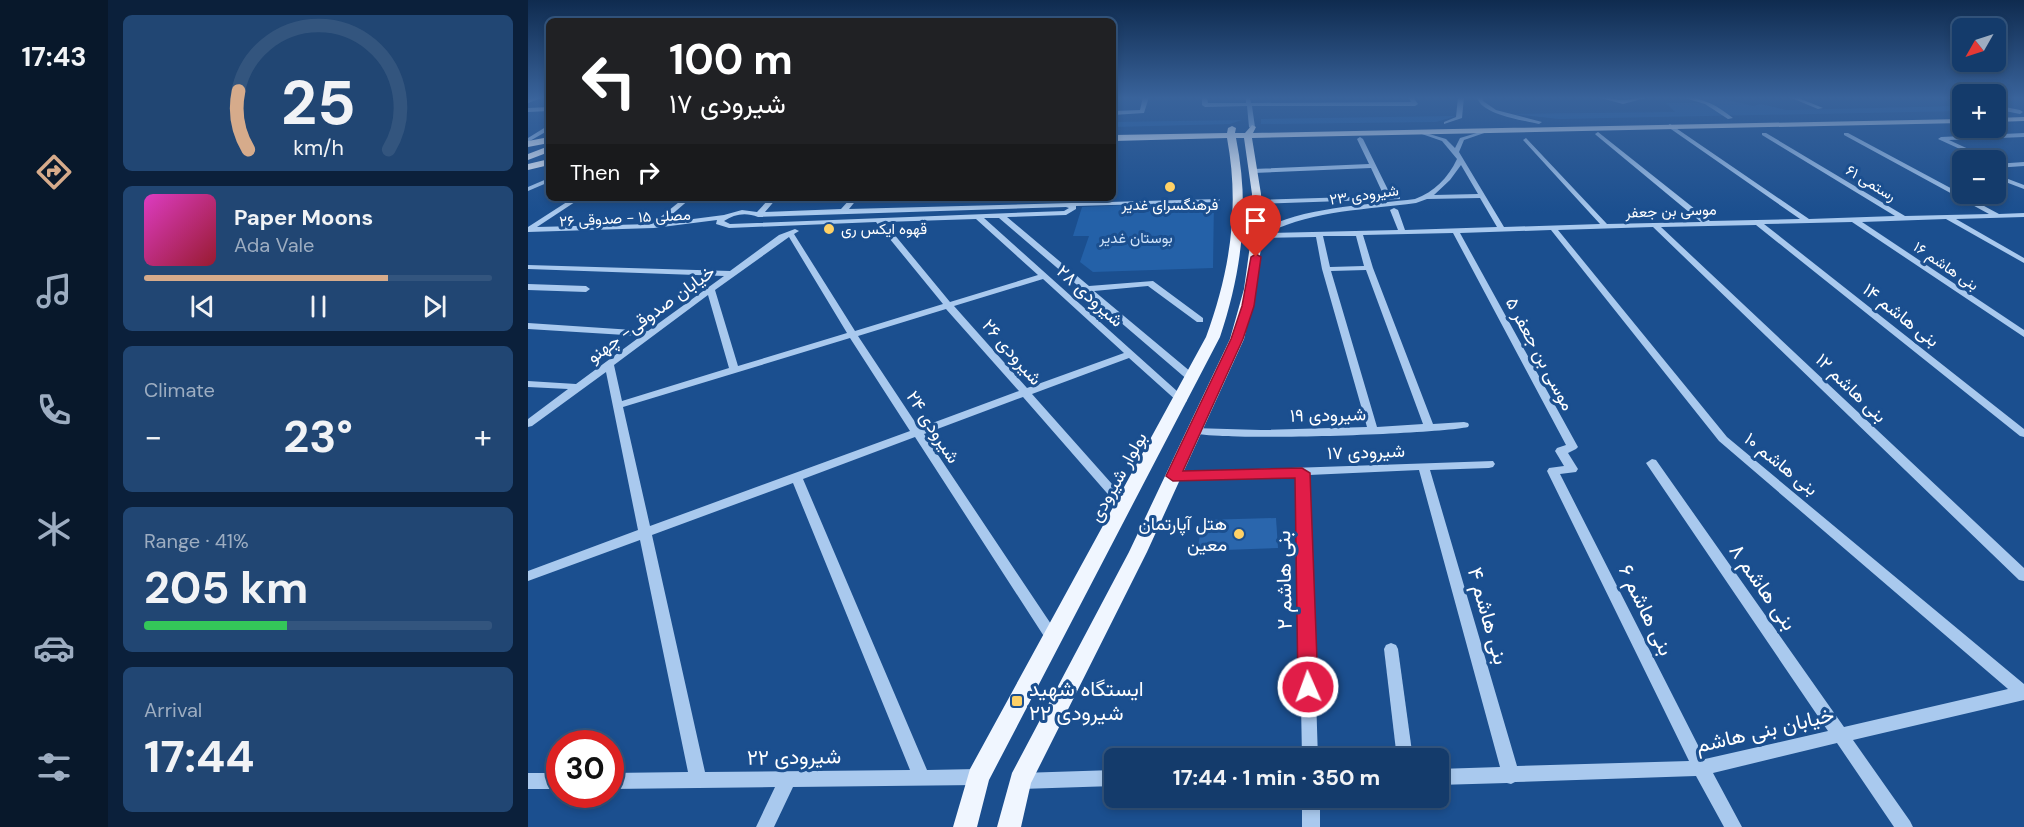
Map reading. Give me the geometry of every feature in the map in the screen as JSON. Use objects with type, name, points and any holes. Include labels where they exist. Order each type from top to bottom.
[{"type":"main road","points":[[1188,136],[1212,140],[1267,136]]},
{"type":"main road","points":[[1215,136],[1241,137]]},
{"type":"main road","points":[[1116,138],[1249,136]]},
{"type":"main road","points":[[1009,827],[1020,781],[1138,552],[1193,431],[1217,385],[1244,317],[1256,257],[1258,171],[1241,137]]},
{"type":"main road","name":"بولوار شیرودی","points":[[965,827],[978,777],[1182,400],[1226,305],[1236,257],[1241,137]]},
{"type":"main road","points":[[528,143],[546,142]]},
{"type":"main road","points":[[528,155],[546,151]]},
{"type":"main road","points":[[528,166],[546,161]]},
{"type":"street","points":[[1431,136],[1444,140],[1458,156],[1502,229]]},
{"type":"street","points":[[1429,197],[1456,170],[1462,139],[1472,136]]},
{"type":"street","points":[[1600,136],[1707,223]]},
{"type":"street","points":[[1684,136],[1806,221]]},
{"type":"street","name":"رستمی ۶۱","points":[[1767,136],[1903,218]]},
{"type":"street","points":[[1849,136],[1996,215]]},
{"type":"street","points":[[1966,150],[1941,139],[2012,136]]},
{"type":"street","points":[[1360,139],[1388,198]]},
{"type":"street","points":[[1526,140],[1605,226]]},
{"type":"street","points":[[2006,165],[2024,164]]},
{"type":"street","points":[[1258,171],[1372,166]]},
{"type":"street","points":[[2006,180],[2024,187]]},
{"type":"street","points":[[528,189],[546,181]]},
{"type":"street","points":[[1257,202],[1482,196]]},
{"type":"street","name":"شیرودی ۲۳","points":[[1257,236],[1276,224],[1297,218],[1416,201],[1429,197]]},
{"type":"street","points":[[1116,201],[1217,200]]},
{"type":"street","points":[[528,230],[573,201]]},
{"type":"street","points":[[654,226],[684,201]]},
{"type":"street","points":[[724,222],[736,213],[766,201]]},
{"type":"street","points":[[735,226],[754,221],[757,214],[770,201]]},
{"type":"street","points":[[843,211],[852,201]]},
{"type":"street","points":[[918,208],[924,201]]},
{"type":"street","points":[[996,206],[998,201]]},
{"type":"street","points":[[724,222],[735,226],[781,225],[853,220],[1066,213],[1074,208],[1067,201],[860,211],[736,213]]},
{"type":"street","points":[[1394,210],[1402,232]]},
{"type":"street","points":[[853,220],[860,211]]},
{"type":"street","name":"موسی بن جعفر","points":[[1257,236],[2024,214]]},
{"type":"street","name":"شیرودی ۲۸","points":[[1000,215],[1193,379]]},
{"type":"street","name":"شیرودی ۲۸","points":[[977,216],[1042,277],[1182,400]]},
{"type":"street","points":[[1946,217],[2024,261]]},
{"type":"street","name":"شیرودی ۲۶","points":[[877,219],[948,305],[1124,505]]},
{"type":"street","name":"بنی هاشم ۱۶","points":[[1853,219],[2024,334]]},
{"type":"street","name":"مصلی ۱۵ - صدوقی ۲۶","points":[[528,230],[724,222]]},
{"type":"street","name":"مصلی ۱۵ - صدوقی ۲۶","points":[[528,236],[724,222]]},
{"type":"street","name":"بنی هاشم ۱۴","points":[[1757,222],[2024,434]]},
{"type":"street","name":"خیابان صدوقی- چهنو","points":[[528,424],[786,235],[814,223]]},
{"type":"street","points":[[781,225],[786,235]]},
{"type":"street","name":"بنی هاشم ۱۲","points":[[1655,225],[2024,576]]},
{"type":"street","name":"بنی هاشم ۱۰","points":[[1554,228],[1723,439],[2024,692]]},
{"type":"street","name":"موسی بن جعفر ۵","points":[[1455,230],[1572,447],[1561,451],[1572,469],[1553,471]]},
{"type":"street","points":[[1359,233],[1369,268],[1429,427]]},
{"type":"street","points":[[1319,234],[1326,269],[1373,431]]},
{"type":"street","name":"شیرودی ۲۴","points":[[786,235],[1052,637]]},
{"type":"street","points":[[528,267],[733,274]]},
{"type":"street","points":[[1326,269],[1369,268]]},
{"type":"street","points":[[618,405],[1042,277]]},
{"type":"street","points":[[1088,289],[1155,285],[1200,320]]},
{"type":"street","points":[[528,286],[586,289]]},
{"type":"street","points":[[711,290],[734,370]]},
{"type":"street","points":[[528,326],[652,334]]},
{"type":"street","points":[[528,576],[1130,354]]},
{"type":"street","points":[[609,365],[698,780]]},
{"type":"street","points":[[528,384],[578,387]]},
{"type":"street","name":"شیرودی ۱۹","points":[[1193,431],[1225,434],[1373,431],[1464,425]]},
{"type":"street","name":"بنی هاشم ۸","points":[[1652,463],[1904,827]]},
{"type":"street","name":"شیرودی ۱۷","points":[[1173,476],[1489,465]]},
{"type":"street","name":"بنی هاشم ۴","points":[[1424,468],[1511,776]]},
{"type":"street","name":"بنی هاشم ۶","points":[[1553,471],[1701,768],[1733,827]]},
{"type":"street","name":"بنی هاشم ۲","points":[[1302,473],[1310,748]]},
{"type":"street","points":[[796,477],[922,778]]},
{"type":"street","points":[[1391,649],[1404,748]]},
{"type":"street","name":"خیابان بنی هاشم","points":[[1449,777],[1701,768],[2024,692]]},
{"type":"street","name":"شیرودی ۲۲","points":[[624,781],[978,777]]},
{"type":"street","points":[[1020,781],[1104,778]]},
{"type":"street","points":[[765,827],[788,779]]},
{"type":"street","points":[[528,781],[546,781]]},
{"type":"street","points":[[1311,808],[1311,827]]},
{"type":"green space","name":"بوستان غدیر","points":[[1214,201],[1213,268],[1093,272],[1080,262],[1089,236],[1073,236],[1082,207]]},
{"type":"building","name":"هتل آپارتمان معین","points":[[1276,518],[1278,548],[1197,551],[1203,520]]},
{"type":"place","name":"فرهنگسرای غدیر","points":[[1170,187]]},
{"type":"place","name":"قهوه ایکس ری","points":[[829,229]]},
{"type":"place","name":"هتل آپارتمان معین","points":[[1239,534]]},
{"type":"place","name":"ایستگاه شهید شیرودی ۲۲","points":[[1017,701]]},
{"type":"route","points":[[1256,257],[1248,306],[1237,339],[1173,476],[1302,473],[1308,687]]}]
